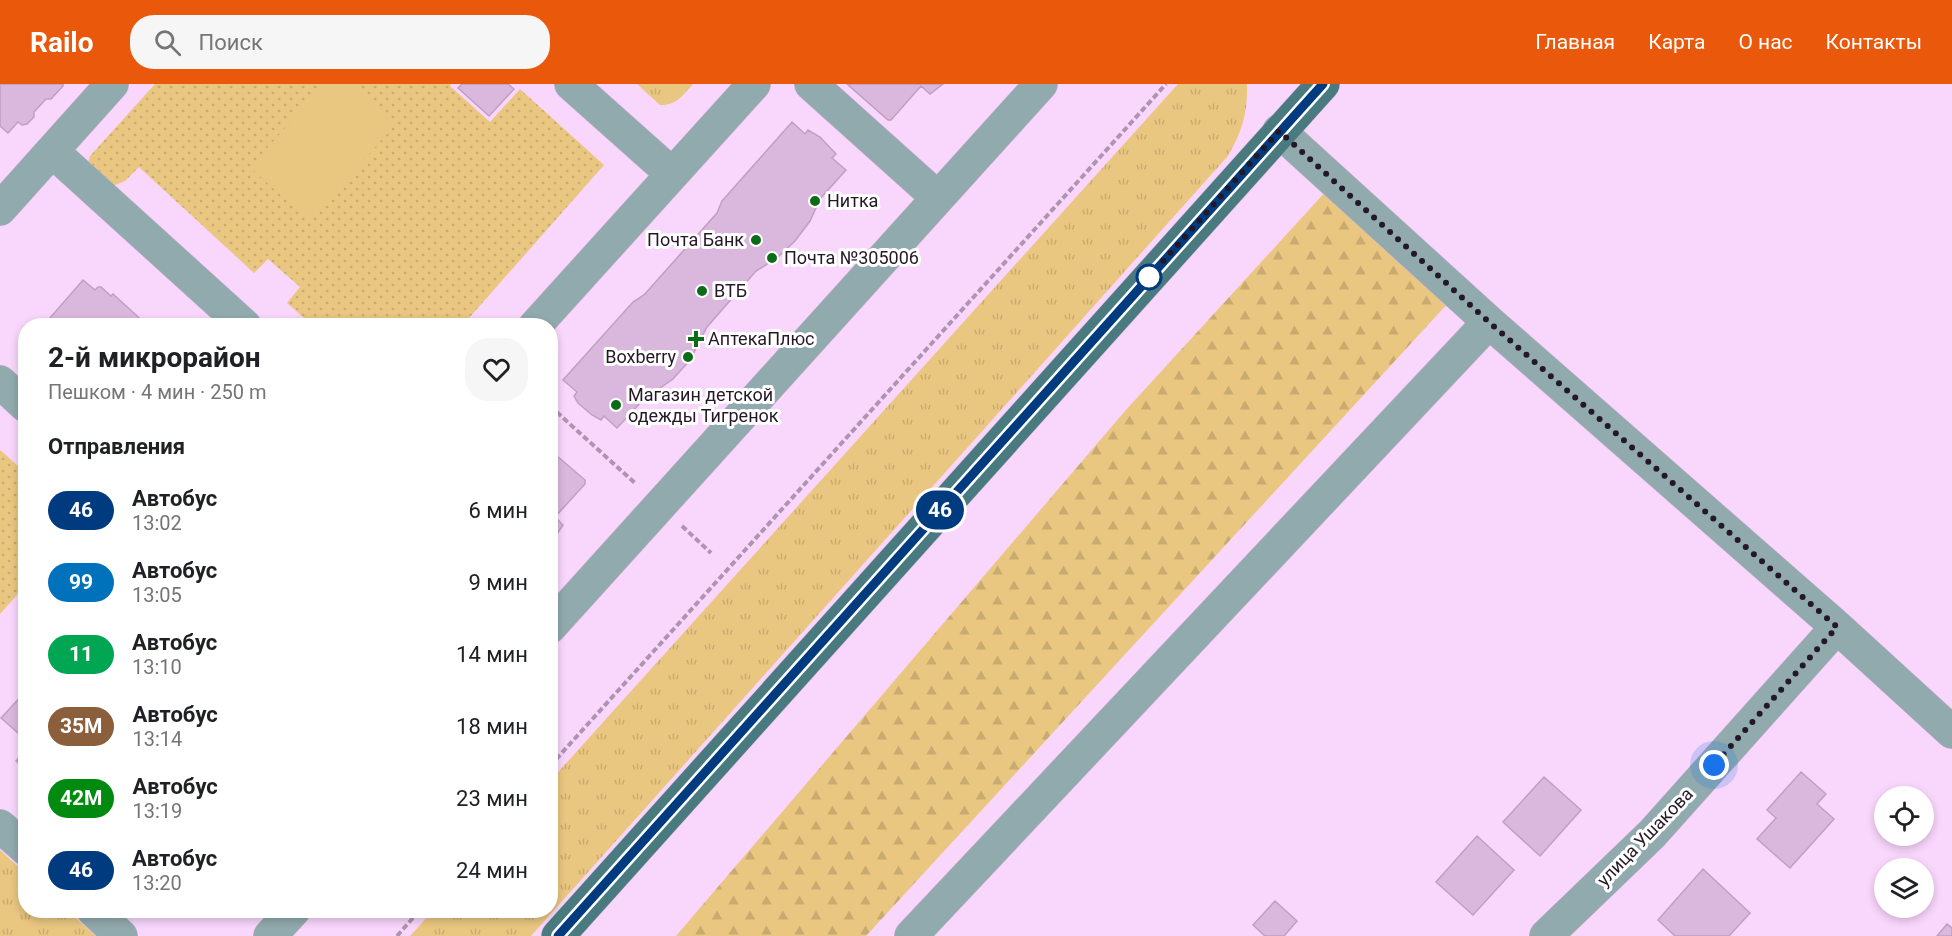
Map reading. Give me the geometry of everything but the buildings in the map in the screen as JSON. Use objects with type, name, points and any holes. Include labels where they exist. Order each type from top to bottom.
[{"type":"main road","points":[[558,936],[1323,84]]},
{"type":"street","points":[[7,188],[52,151],[112,84]]},
{"type":"street","points":[[571,84],[672,174]]},
{"type":"street","points":[[542,318],[754,84]]},
{"type":"street","points":[[811,84],[938,198]]},
{"type":"street","points":[[558,618],[1041,84]]},
{"type":"street","points":[[1279,131],[1489,322],[1837,627],[1952,732]]},
{"type":"street","points":[[52,151],[236,318]]},
{"type":"street","points":[[911,936],[1489,322]]},
{"type":"street","points":[[0,382],[18,398]]},
{"type":"street","name":"улица Ушакова","points":[[1546,936],[1652,834],[1837,627]]},
{"type":"street","points":[[0,826],[18,842]]},
{"type":"street","points":[[102,918],[121,936]]},
{"type":"street","points":[[270,936],[287,918]]},
{"type":"path","points":[[558,757],[1166,84]]},
{"type":"path","points":[[558,413],[711,553]]},
{"type":"path","points":[[397,936],[413,918]]},
{"type":"green space","points":[[155,84],[451,84],[450,86],[490,122],[520,89],[604,165],[469,318],[304,318],[287,303],[300,287],[268,259],[254,273],[139,167],[125,181],[110,187],[87,166],[90,156]]},
{"type":"green space","points":[[325,84],[350,84],[395,125],[309,221],[250,167]]},
{"type":"green space","points":[[637,84],[693,84],[675,102],[660,105]]},
{"type":"green space","points":[[1178,84],[1247,84],[1243,122],[1227,157],[558,906],[558,772]]},
{"type":"green space","points":[[1328,189],[1450,301],[866,936],[676,936],[1125,411]]},
{"type":"green space","points":[[0,450],[18,466],[18,594],[0,614]]},
{"type":"green space","points":[[0,850],[18,867],[18,918],[76,918],[96,936],[0,936]]},
{"type":"green space","points":[[427,918],[547,918],[531,936],[410,936]]},
{"type":"bus line","name":"46","points":[[558,936],[1323,84]]},
{"type":"place","name":"Нитка","points":[[815,201]]},
{"type":"place","name":"Почта Банк","points":[[756,240]]},
{"type":"place","name":"Почта №305006","points":[[772,258]]},
{"type":"place","name":"ВТБ","points":[[702,291]]},
{"type":"place","name":"АптекаПлюс","points":[[696,339]]},
{"type":"place","name":"Boxberry","points":[[688,357]]},
{"type":"place","name":"Магазин детской одежды Тигренок","points":[[616,405]]},
{"type":"route","points":[[1149,277],[1279,131],[1489,322],[1837,627],[1714,765]]}]
